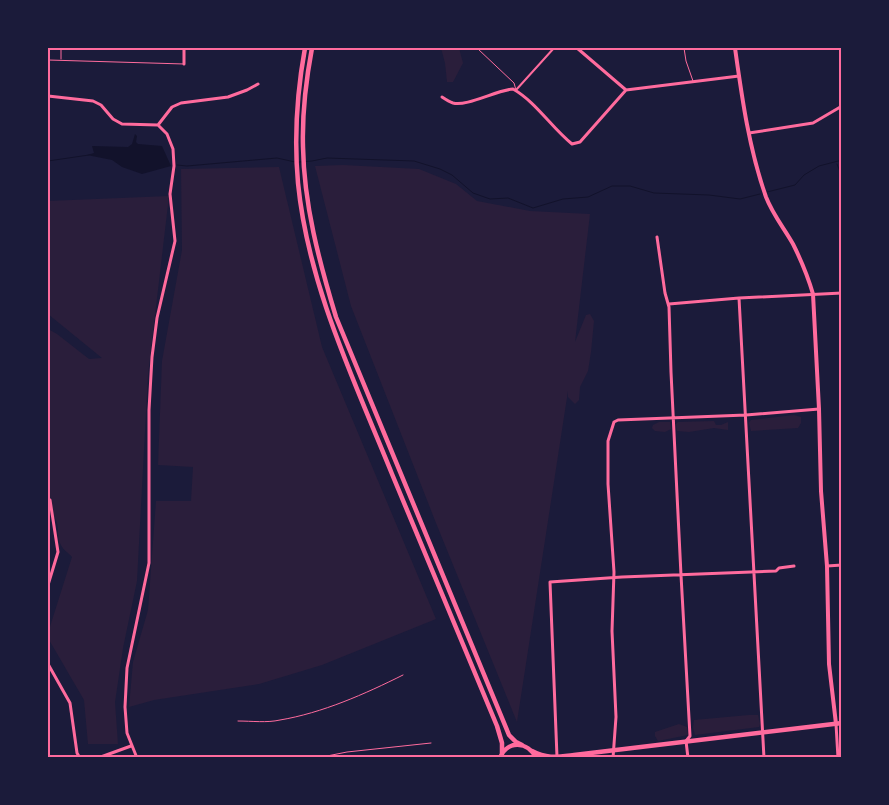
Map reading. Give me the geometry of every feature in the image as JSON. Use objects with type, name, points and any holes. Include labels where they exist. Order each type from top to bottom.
[{"type":"main road","points":[[305,48],[301,72],[296,147],[298,184],[313,265],[329,318],[497,726],[502,743],[500,756]]},
{"type":"main road","points":[[312,48],[307,78],[302,146],[305,184],[315,242],[336,317],[509,735],[516,742],[544,757],[557,757],[839,724]]},
{"type":"main road","points":[[500,756],[512,745],[522,745]]},
{"type":"main road","points":[[532,751],[536,758]]},
{"type":"main road","points":[[564,758],[574,755]]},
{"type":"street","points":[[184,48],[184,64]]},
{"type":"street","points":[[516,90],[554,48]]},
{"type":"street","points":[[577,48],[626,90]]},
{"type":"street","points":[[735,48],[748,133],[766,198],[792,243],[813,294],[821,490],[827,566],[829,664],[839,724],[838,758]]},
{"type":"street","points":[[442,97],[453,103],[464,103],[505,90],[516,90],[531,102],[561,135],[572,144],[580,142],[626,90],[739,76]]},
{"type":"street","points":[[158,125],[172,107],[181,103],[228,97],[258,84]]},
{"type":"street","points":[[48,96],[93,102],[101,105],[113,120],[122,124],[137,126],[158,125],[167,134],[173,148],[174,166],[170,194],[174,241],[157,318],[152,357],[149,410],[148,563],[127,668],[125,707],[127,733],[137,758]]},
{"type":"street","points":[[748,133],[813,123],[842,106]]},
{"type":"street","points":[[657,237],[665,293],[669,304],[690,736],[686,741],[688,758]]},
{"type":"street","points":[[669,304],[739,298],[842,293]]},
{"type":"street","points":[[739,298],[764,758]]},
{"type":"street","points":[[613,758],[616,717],[612,631],[614,578],[608,484],[608,441],[614,422],[618,420],[674,419],[819,409]]},
{"type":"street","points":[[48,585],[58,552],[50,500]]},
{"type":"street","points":[[827,566],[842,565]]},
{"type":"street","points":[[557,757],[550,582],[776,571],[779,568],[794,566]]},
{"type":"street","points":[[48,664],[70,703],[80,758]]},
{"type":"street","points":[[98,758],[131,746]]},
{"type":"lane","points":[[61,48],[61,60]]},
{"type":"lane","points":[[684,48],[686,61],[694,82]]},
{"type":"lane","points":[[478,49],[514,83],[516,90]]},
{"type":"lane","points":[[48,60],[184,64]]},
{"type":"lane","points":[[238,720],[279,720],[304,714],[336,704],[403,675]]},
{"type":"lane","points":[[317,758],[347,752],[431,743]]},
{"type":"shaded area","points":[[441,48],[459,48],[463,63],[453,82],[447,82]]},
{"type":"shaded area","points":[[135,134],[138,144],[162,146],[171,166],[142,174],[122,167],[112,160],[87,155],[94,153],[92,146],[128,147],[132,144]]},
{"type":"shaded area","points":[[343,165],[419,169],[456,184],[477,201],[530,211],[590,214],[575,342],[586,315],[590,314],[594,321],[591,352],[588,371],[580,387],[579,400],[575,404],[568,397],[568,391],[517,722],[351,306],[315,166]]},
{"type":"shaded area","points":[[279,167],[322,347],[436,619],[322,665],[259,684],[154,700],[129,707],[133,662],[148,610],[156,501],[191,501],[193,467],[158,465],[162,361],[182,250],[181,169]]},
{"type":"shaded area","points":[[169,196],[148,375],[137,581],[123,648],[115,702],[118,744],[88,744],[84,700],[48,638],[72,557],[59,541],[57,522],[52,515],[48,516],[48,329],[89,359],[102,358],[48,314],[48,201]]},
{"type":"shaded area","points":[[794,415],[801,417],[801,423],[798,428],[751,431],[749,423],[751,420]]},
{"type":"shaded area","points":[[714,421],[716,425],[728,422],[728,430],[714,428],[689,432],[677,431],[676,424],[678,422]]},
{"type":"shaded area","points":[[659,422],[670,422],[671,429],[665,432],[655,431],[652,428],[653,425]]},
{"type":"shaded area","points":[[758,715],[759,727],[695,735],[693,728],[694,720]]},
{"type":"shaded area","points":[[679,724],[687,727],[688,735],[658,741],[655,732]]},
{"type":"waterway","points":[[48,161],[89,155]]},
{"type":"waterway","points":[[177,165],[187,166],[277,158],[295,162]]},
{"type":"waterway","points":[[299,162],[327,158],[414,161],[452,175],[473,193],[490,199],[508,198],[533,208],[563,199],[588,197],[612,186],[630,186],[654,193],[709,195],[740,199],[760,194]]},
{"type":"waterway","points":[[767,192],[795,185],[804,175],[819,166],[842,160]]},
{"type":"waterway","points":[[837,164],[842,177]]}]
